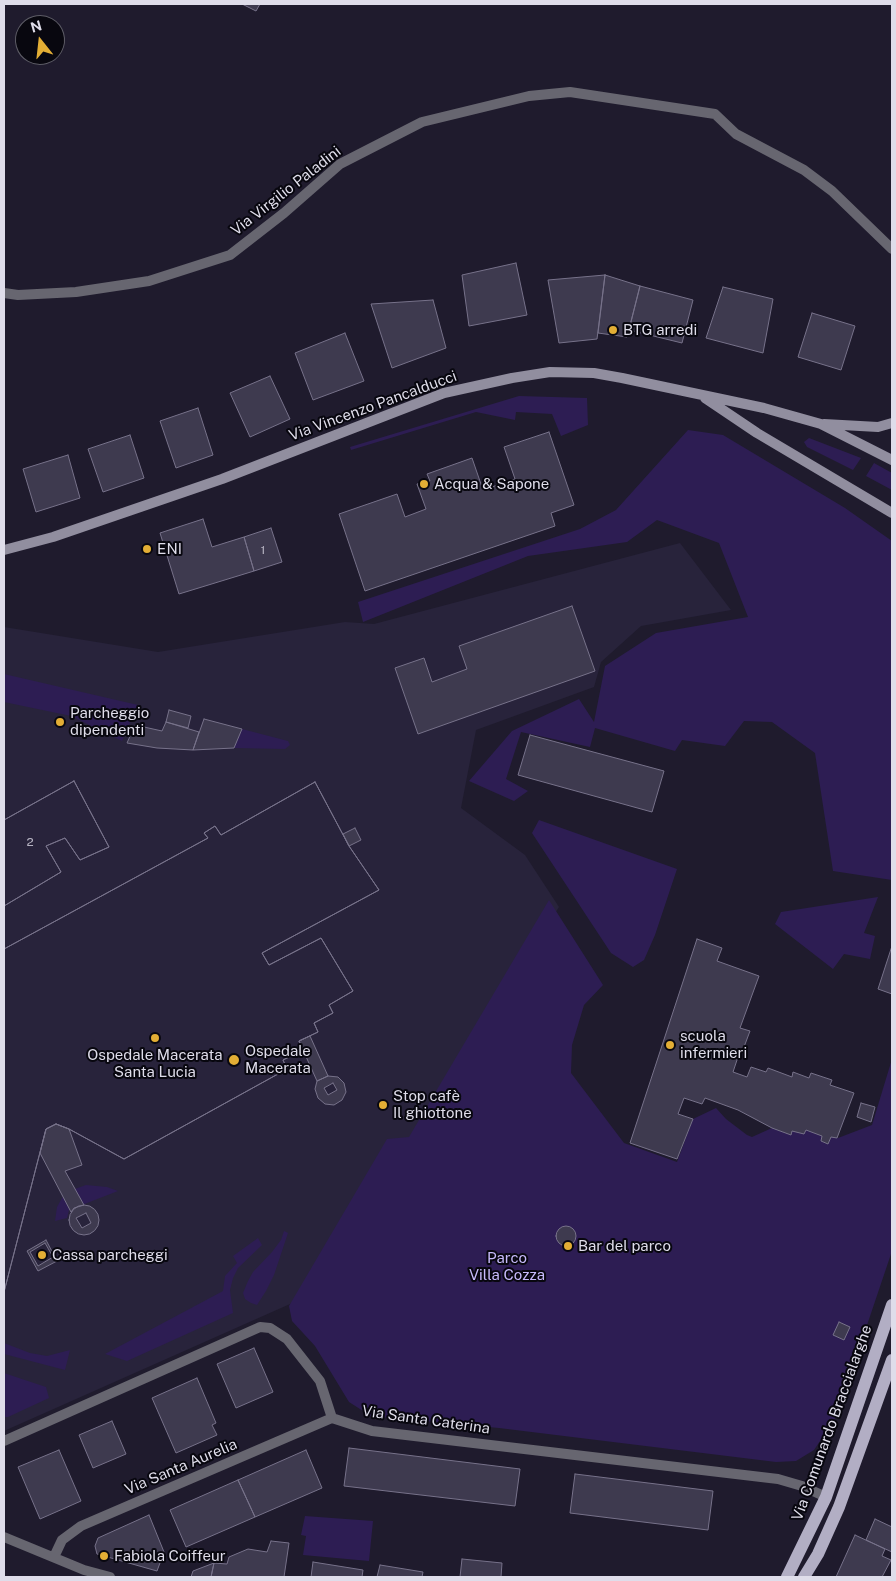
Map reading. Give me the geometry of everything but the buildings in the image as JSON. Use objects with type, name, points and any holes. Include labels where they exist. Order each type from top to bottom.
[{"type":"main road","name":"Via Vincenzo Pancalducci","points":[[4,550],[53,537],[222,479],[444,393],[550,372],[594,373],[764,408],[821,424],[892,460]]},
{"type":"main road","points":[[700,395],[757,433],[892,513]]},
{"type":"main road","name":"Via Vincenzo Pancalducci","points":[[821,424],[878,427],[892,423]]},
{"type":"main road","name":"Via Comunardo Braccialarghe","points":[[787,1577],[826,1497],[892,1305]]},
{"type":"main road","points":[[804,1577],[818,1554],[845,1492],[892,1360]]},
{"type":"main road","points":[[818,1554],[817,1540],[832,1503],[826,1497]]},
{"type":"street","name":"Via Virgilio Paladini","points":[[4,293],[18,295],[76,292],[149,281],[230,255],[284,213],[340,164],[422,122],[529,96],[570,92],[715,114],[736,134],[804,170],[825,186],[892,249]]},
{"type":"street","points":[[4,1441],[260,1326],[270,1328],[287,1339],[320,1381],[332,1418]]},
{"type":"street","name":"Via Santa Caterina","points":[[332,1418],[372,1431],[778,1479],[802,1486],[826,1497]]},
{"type":"street","name":"Via Santa Aurelia","points":[[54,1557],[62,1540],[81,1526],[332,1418]]},
{"type":"street","points":[[4,1537],[84,1570],[110,1577]]},
{"type":"shaded area","name":"Ospedale Macerata","points":[[680,543],[731,610],[641,626],[601,662],[594,687],[476,730],[461,808],[525,855],[559,907],[511,980],[419,1140],[299,1300],[4,1431],[4,627],[158,652],[345,622],[374,624]]},
{"type":"green space","points":[[519,396],[587,398],[588,425],[561,436],[552,414],[516,412],[515,420],[476,412],[351,450],[350,447]]},
{"type":"green space","points":[[688,430],[723,435],[845,508],[892,541],[892,880],[833,871],[815,753],[772,722],[744,721],[725,746],[682,740],[675,751],[595,728],[590,747],[521,732],[506,779],[528,791],[514,801],[469,781],[512,731],[579,699],[594,722],[605,666],[656,633],[748,617],[719,543],[657,520],[627,542],[528,556],[363,622],[358,602],[580,529],[616,510]]},
{"type":"green space","points":[[809,438],[861,458],[853,470],[807,447],[804,442]]},
{"type":"green space","points":[[874,463],[892,473],[892,490],[866,476]]},
{"type":"green space","points":[[4,674],[138,705],[122,741],[71,716],[4,702]]},
{"type":"green space","points":[[242,729],[288,741],[290,745],[285,749],[234,748]]},
{"type":"green space","points":[[539,820],[677,869],[655,935],[644,960],[633,967],[611,953],[532,833]]},
{"type":"green space","points":[[878,897],[864,933],[875,936],[870,959],[844,954],[833,969],[775,924],[781,912]]},
{"type":"green space","name":"Parco Villa Cozza","points":[[549,900],[603,985],[584,1005],[572,1045],[571,1073],[624,1143],[677,1162],[693,1119],[716,1108],[726,1119],[752,1137],[772,1128],[791,1135],[792,1131],[804,1134],[806,1130],[822,1136],[821,1141],[828,1144],[831,1137],[838,1138],[872,1125],[892,1059],[892,1251],[836,1417],[814,1450],[796,1461],[776,1462],[499,1428],[371,1416],[349,1402],[315,1346],[292,1321],[289,1306],[387,1139],[409,1137]]},
{"type":"green space","points":[[86,1185],[107,1187],[118,1191],[69,1210],[67,1218],[55,1221],[57,1207],[62,1198],[69,1191]]},
{"type":"green space","points":[[284,1231],[288,1233],[274,1275],[257,1305],[251,1303],[245,1299],[243,1293],[248,1281],[253,1272],[281,1240]]},
{"type":"green space","points":[[258,1238],[262,1245],[238,1268],[233,1278],[230,1290],[233,1313],[127,1361],[105,1354],[223,1291],[225,1276],[237,1263],[233,1256]]},
{"type":"green space","points":[[4,1343],[30,1353],[47,1356],[70,1350],[65,1370],[4,1354]]},
{"type":"green space","points":[[4,1373],[46,1387],[49,1398],[8,1417],[4,1417]]},
{"type":"green space","points":[[305,1516],[373,1521],[369,1561],[303,1555],[306,1536],[301,1535]]},
{"type":"place","name":"BTG arredi","points":[[613,330]]},
{"type":"place","name":"Acqua & Sapone","points":[[424,484]]},
{"type":"place","name":"ENI","points":[[147,549]]},
{"type":"place","name":"Parcheggio dipendenti","points":[[60,722]]},
{"type":"place","name":"Ospedale Macerata Santa Lucia","points":[[155,1038]]},
{"type":"place","name":"scuola infermieri","points":[[670,1045]]},
{"type":"place","name":"Ospedale Macerata","points":[[234,1060]]},
{"type":"place","name":"Stop cafè Il ghiottone","points":[[383,1105]]},
{"type":"place","name":"Bar del parco","points":[[568,1246]]},
{"type":"place","name":"Cassa parcheggi","points":[[42,1255]]},
{"type":"place","name":"Fabiola Coiffeur","points":[[104,1556]]}]
